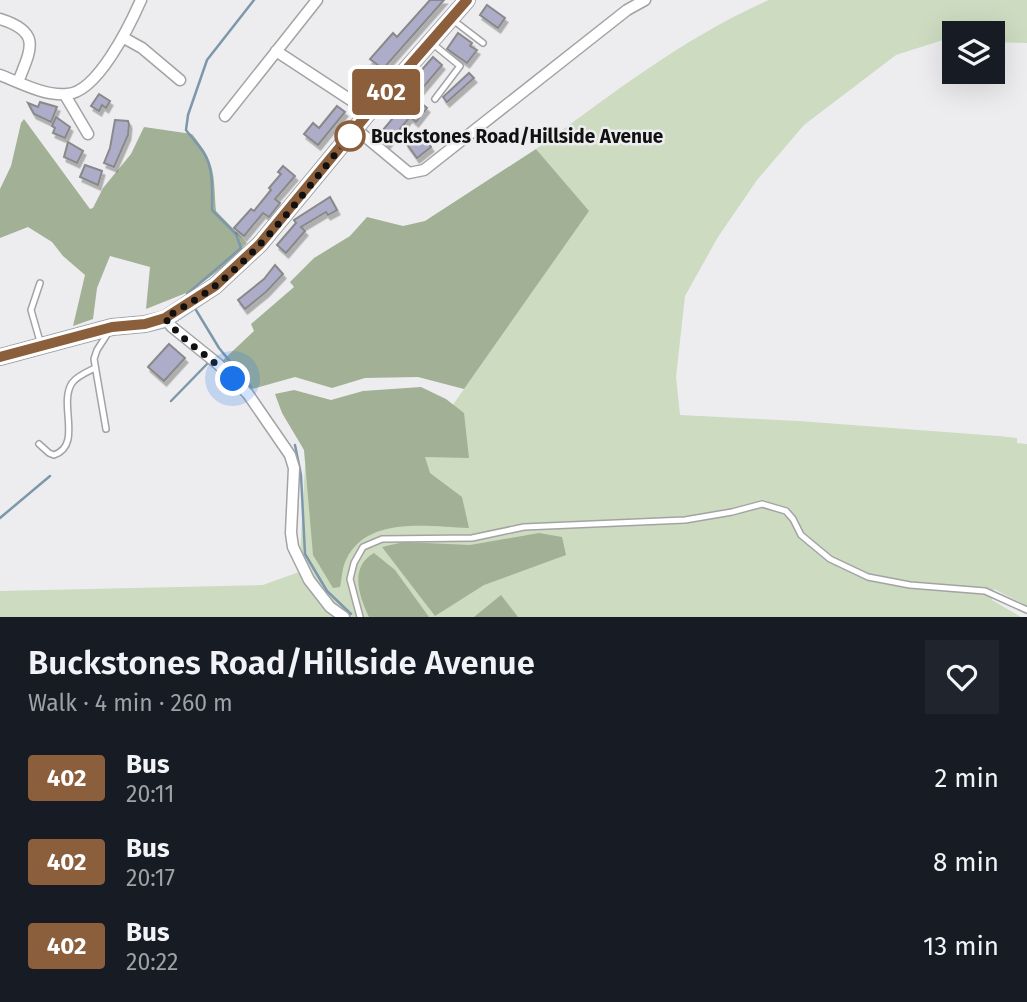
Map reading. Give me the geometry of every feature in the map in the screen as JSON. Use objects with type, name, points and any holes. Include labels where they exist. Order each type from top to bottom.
[{"type":"main road","points":[[0,357],[112,327],[145,324],[165,318],[215,286],[253,251],[467,0]]},
{"type":"street","points":[[0,75],[32,88],[65,95],[76,93],[87,86],[124,38],[141,0]]},
{"type":"street","points":[[225,116],[317,0]]},
{"type":"street","points":[[356,129],[410,173],[424,170],[627,10],[645,0]]},
{"type":"street","points":[[0,19],[20,26],[27,35],[31,48],[18,82]]},
{"type":"street","points":[[124,38],[142,48],[180,80]]},
{"type":"street","points":[[276,51],[369,112]]},
{"type":"street","points":[[65,95],[88,134]]},
{"type":"street","points":[[165,318],[248,394],[290,455],[294,468],[291,533],[293,547],[309,580],[330,607],[344,617]]},
{"type":"lane","points":[[451,19],[483,43]]},
{"type":"lane","points":[[430,42],[460,66],[435,99]]},
{"type":"lane","points":[[40,283],[31,310],[41,345]]},
{"type":"lane","points":[[106,429],[94,359],[112,327]]},
{"type":"lane","points":[[39,444],[54,455],[65,447],[68,439],[67,400],[70,385],[95,368]]},
{"type":"lane","points":[[360,617],[350,579],[354,563],[363,547],[382,539],[472,538],[524,527],[685,520],[762,504],[786,511],[802,535],[830,559],[867,577],[910,585],[985,591],[1027,610]]},
{"type":"green space","points":[[769,0],[1027,0],[1027,43],[1005,42],[1005,21],[942,21],[942,40],[896,55],[804,125],[757,180],[718,237],[685,296],[676,377],[680,415],[799,421],[1017,438],[1017,443],[1027,444],[1027,606],[994,589],[992,600],[1021,617],[0,617],[0,591],[263,585],[299,572],[305,466],[443,419],[588,211],[536,149],[678,49]]},
{"type":"green space","points":[[24,119],[90,209],[103,188],[131,154],[144,127],[192,134],[210,162],[216,211],[247,243],[222,268],[191,291],[146,309],[150,267],[110,256],[97,288],[93,319],[73,326],[85,275],[63,256],[52,242],[28,227],[0,238],[0,189],[11,166]]},
{"type":"green space","points":[[536,149],[589,211],[464,389],[418,377],[365,378],[332,388],[295,377],[249,390],[221,362],[254,331],[251,324],[294,287],[290,282],[314,258],[350,236],[367,217],[403,226],[425,221]]},
{"type":"green space","points":[[421,387],[446,399],[464,413],[469,458],[425,457],[430,473],[462,497],[469,528],[400,527],[368,536],[346,560],[340,587],[333,588],[313,555],[304,450],[282,413],[275,394],[294,390],[331,400],[363,391]]},
{"type":"green space","points":[[539,533],[562,537],[566,555],[484,585],[435,616],[382,547],[404,542],[470,545]]},
{"type":"green space","points":[[374,553],[395,570],[429,617],[369,617],[358,582],[361,566]]},
{"type":"green space","points":[[501,595],[518,617],[474,617]]},
{"type":"building","points":[[430,0],[444,0],[383,69],[370,59],[393,33],[397,37]]},
{"type":"building","points":[[487,5],[505,18],[498,28],[480,15]]},
{"type":"building","points":[[458,33],[477,50],[467,63],[447,49]]},
{"type":"building","points":[[433,57],[442,65],[415,97],[405,89]]},
{"type":"building","points":[[370,66],[377,76],[365,91],[357,84]]},
{"type":"building","points":[[469,73],[474,78],[447,102],[443,97]]},
{"type":"building","points":[[99,94],[110,101],[106,108],[102,105],[99,111],[91,106]]},
{"type":"building","points":[[396,98],[405,110],[415,98],[427,108],[416,122],[410,117],[387,144],[378,136],[398,112],[391,104]]},
{"type":"building","points":[[40,102],[57,107],[51,122],[34,114],[28,103],[38,107]]},
{"type":"building","points":[[337,106],[345,112],[318,145],[304,134],[313,123],[319,128]]},
{"type":"building","points":[[56,117],[70,127],[65,138],[53,133],[55,128],[52,126]]},
{"type":"building","points":[[115,120],[128,121],[129,124],[128,135],[114,167],[104,163]]},
{"type":"building","points":[[424,137],[431,147],[417,158],[406,143],[413,138],[417,143]]},
{"type":"building","points":[[68,142],[83,151],[77,163],[64,157]]},
{"type":"building","points":[[85,165],[102,171],[98,185],[80,177]]},
{"type":"building","points":[[283,166],[295,176],[275,199],[280,203],[269,217],[263,213],[244,236],[234,228],[251,209],[254,211],[271,190],[269,188],[281,174],[278,172]]},
{"type":"building","points":[[330,197],[337,210],[328,215],[326,212],[301,227],[305,231],[286,253],[277,245],[296,223],[294,220]]},
{"type":"building","points":[[275,265],[283,274],[245,309],[238,300],[264,279]]},
{"type":"building","points":[[169,344],[185,358],[164,381],[148,367]]},
{"type":"waterway","points":[[187,294],[241,248],[236,234],[212,210],[212,181],[207,159],[186,130],[188,115],[207,60],[254,0]]},
{"type":"waterway","points":[[196,310],[219,348],[251,387]]},
{"type":"waterway","points":[[171,401],[209,362]]},
{"type":"waterway","points":[[295,445],[301,475],[305,554],[327,591],[351,614]]},
{"type":"waterway","points":[[0,518],[50,476]]},
{"type":"bus line","name":"402","points":[[0,357],[112,327],[145,324],[165,318],[215,286],[260,244],[369,112],[467,0]]},
{"type":"place","name":"Buckstones Road/Hillside Avenue","points":[[350,136]]},
{"type":"route","points":[[233,379],[165,318],[215,286],[260,244],[356,129],[350,136]]}]
